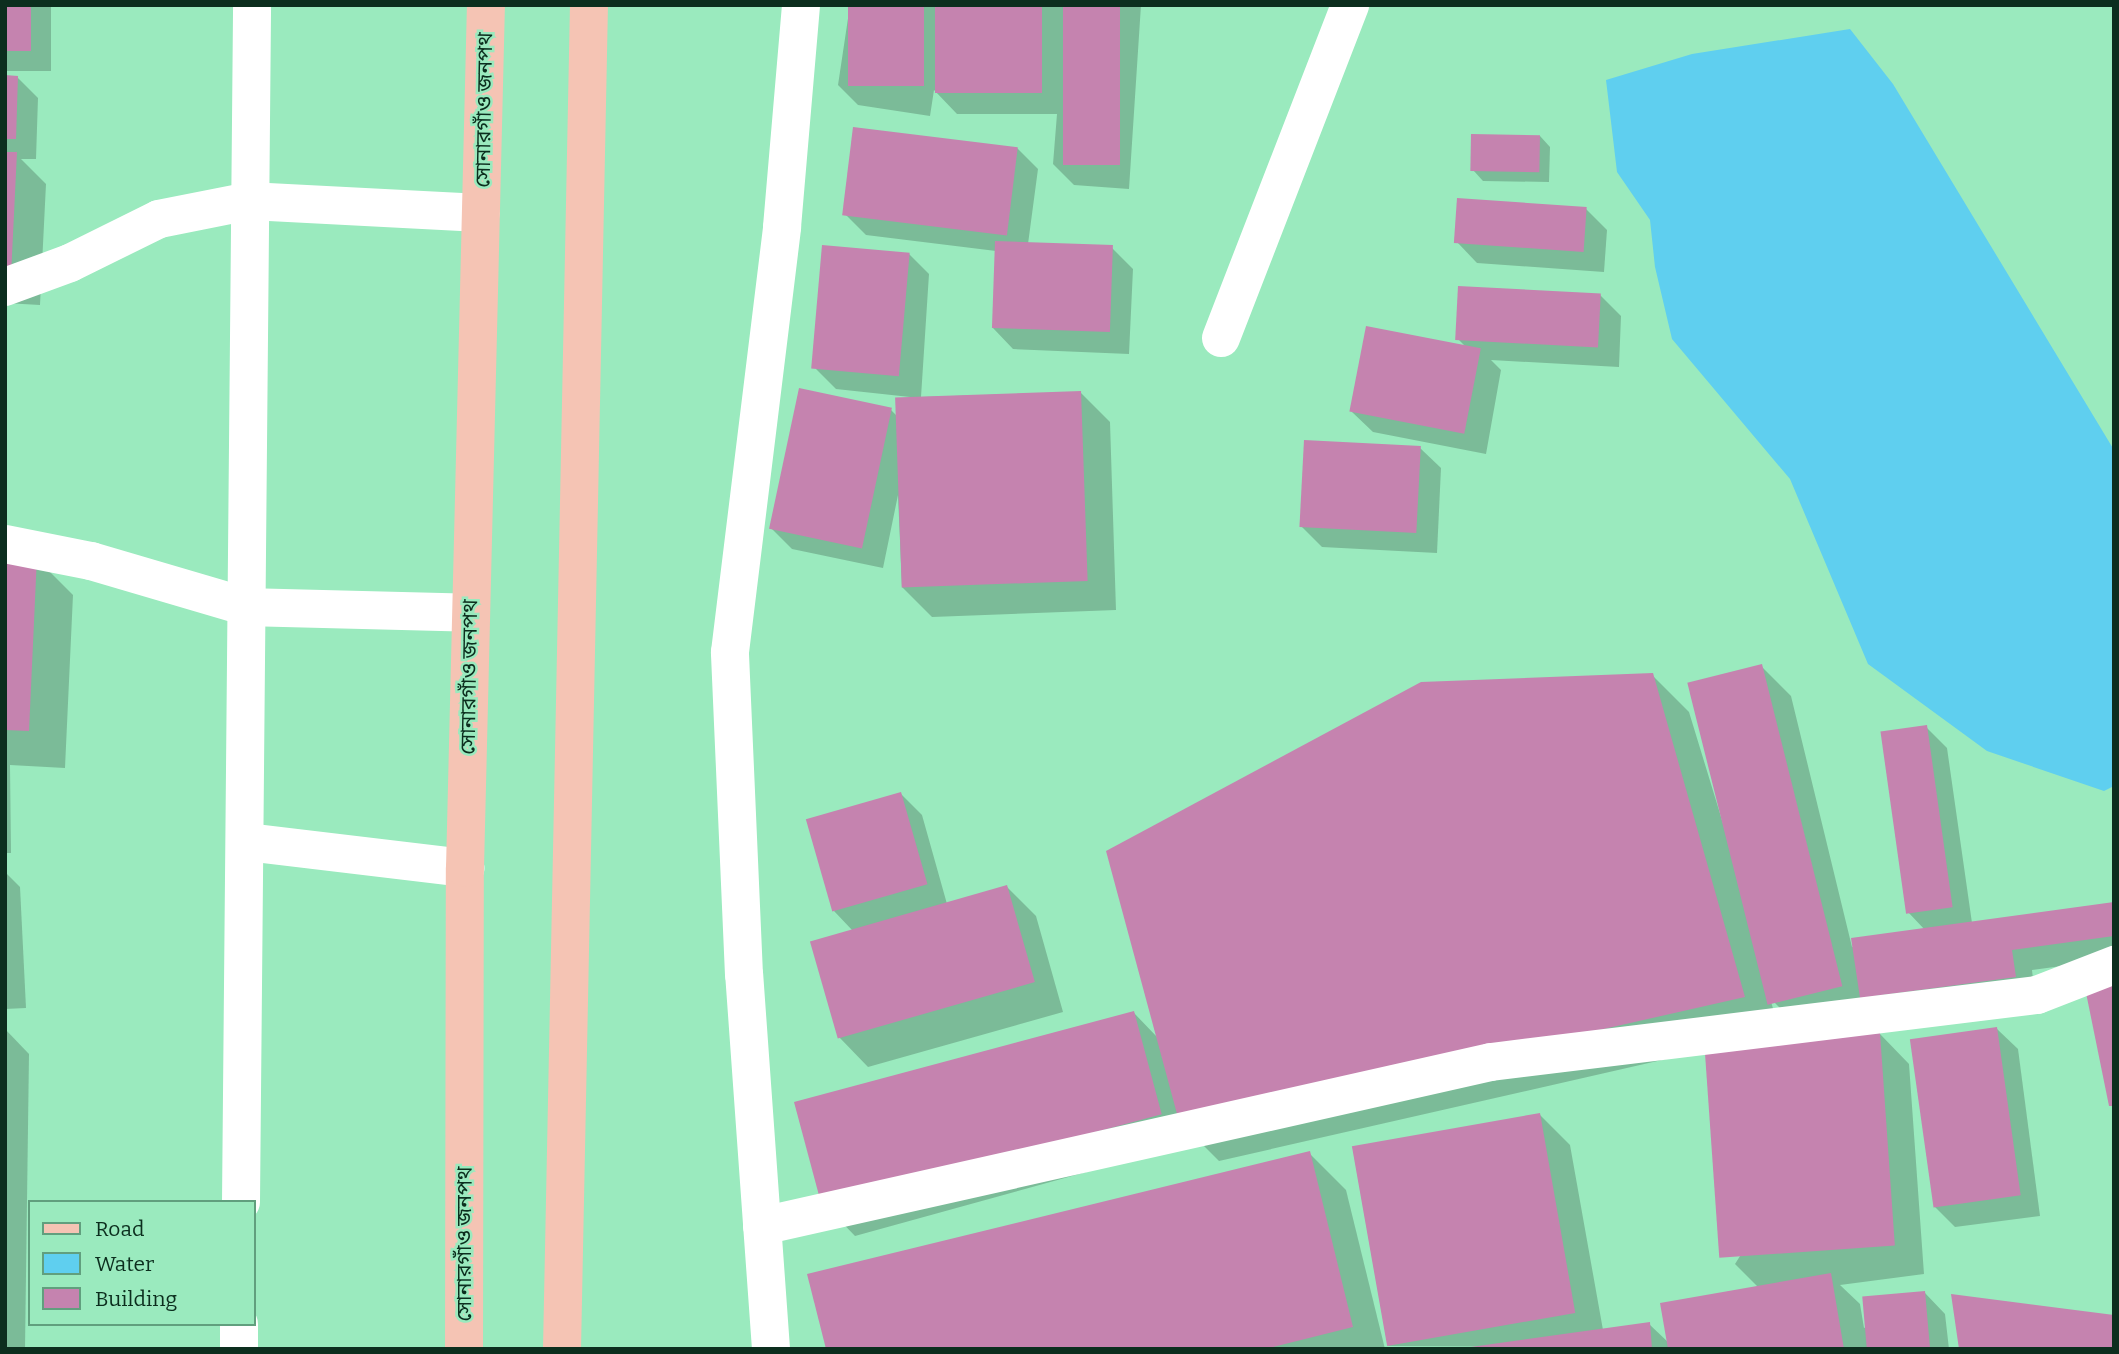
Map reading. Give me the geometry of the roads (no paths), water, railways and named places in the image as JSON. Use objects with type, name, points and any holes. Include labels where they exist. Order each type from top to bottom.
[{"type":"main road","name":"সোনারগাঁও জনপথ","points":[[464,1349],[465,868],[486,5]]},
{"type":"main road","points":[[562,1349],[589,5]]},
{"type":"street","points":[[241,1200],[252,5]]},
{"type":"street","points":[[771,1349],[744,975],[730,653],[782,227],[801,5]]},
{"type":"street","points":[[1221,338],[1349,5]]},
{"type":"street","points":[[5,287],[70,263],[159,219],[250,201],[481,213]]},
{"type":"street","points":[[5,544],[91,561],[247,607],[471,613]]},
{"type":"street","points":[[246,842],[465,868]]},
{"type":"street","points":[[762,1226],[1491,1062],[2037,996],[2114,965]]},
{"type":"street","points":[[239,1326],[239,1349]]},
{"type":"water","points":[[1850,29],[1893,84],[2114,450],[2114,786],[2104,791],[1987,751],[1868,664],[1790,479],[1672,339],[1655,267],[1650,220],[1617,172],[1606,80],[1692,54]]}]
